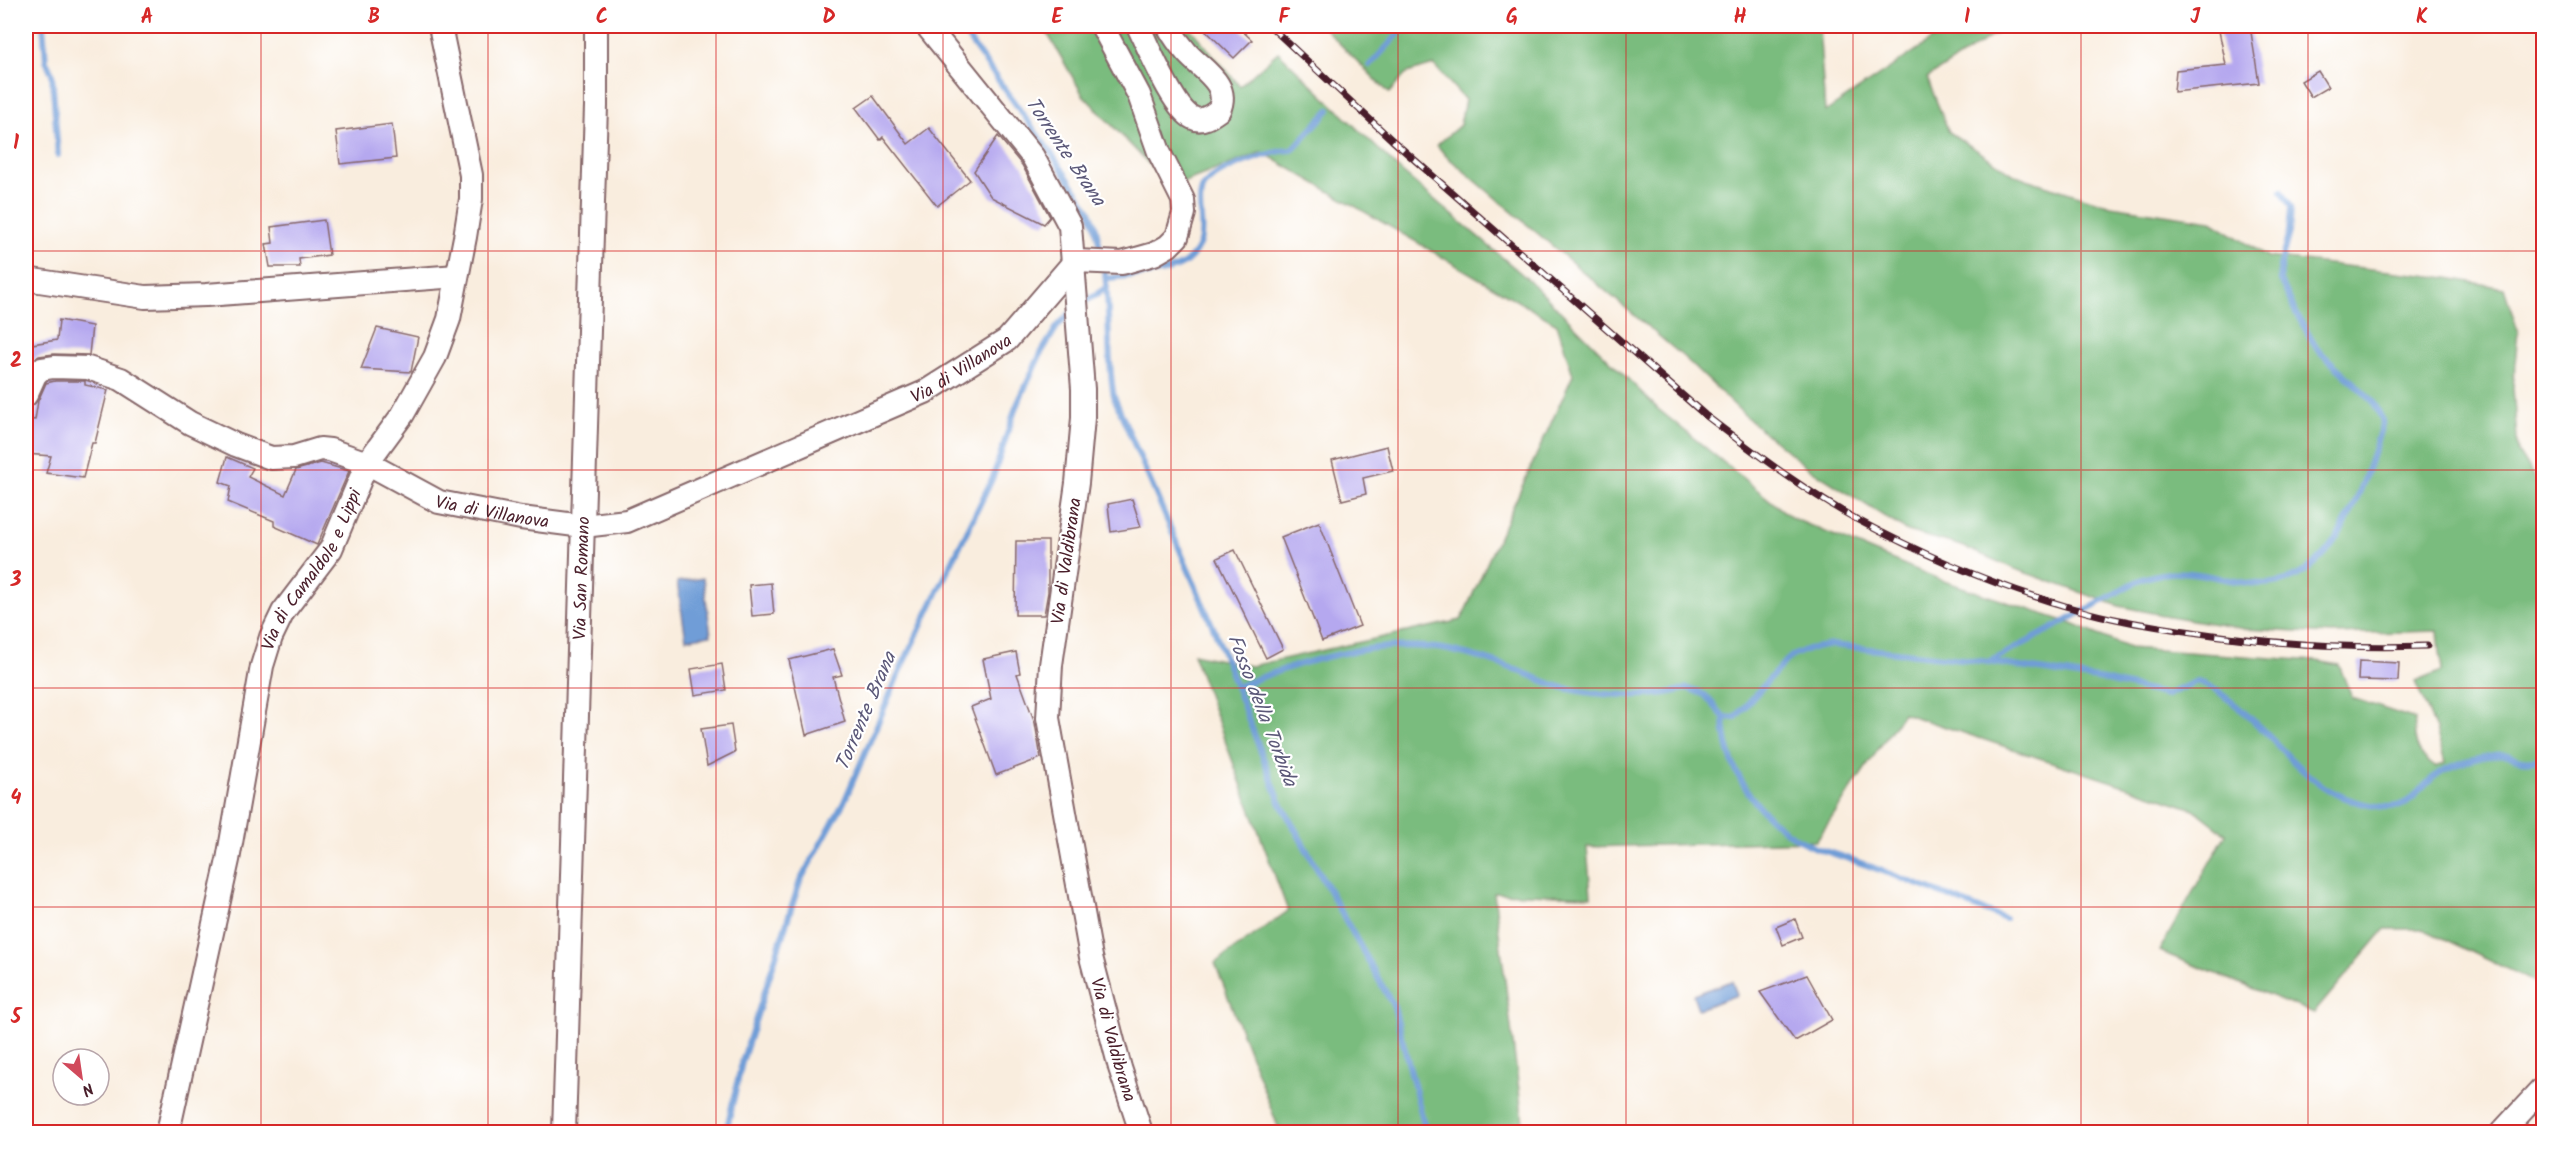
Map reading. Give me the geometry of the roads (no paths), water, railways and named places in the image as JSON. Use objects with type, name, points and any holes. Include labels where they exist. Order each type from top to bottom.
[{"type":"street","name":"Via di Camaldole e Lippi","points":[[168,1132],[228,860],[262,666],[271,638],[283,612],[331,549],[367,463],[403,414],[435,357],[449,319],[471,199],[471,175],[440,26]]},
{"type":"street","name":"Via San Romano","points":[[564,1132],[596,26]]},
{"type":"street","name":"Via di Valdibrana","points":[[927,26],[1033,157],[1070,226],[1075,261],[1083,418],[1077,483],[1051,665],[1048,718],[1091,957],[1119,1068],[1141,1132]]},
{"type":"street","points":[[1075,261],[1122,263],[1154,254],[1168,246],[1177,237],[1184,213],[1183,200],[1160,152],[1139,95],[1102,26]]},
{"type":"street","points":[[1138,26],[1180,107],[1192,118],[1204,119],[1219,110],[1223,99],[1221,90],[1213,77],[1187,53],[1168,26]]},
{"type":"street","name":"Via di Villanova","points":[[26,396],[35,375],[41,369],[54,367],[88,369],[121,379],[190,423],[258,454],[284,458],[320,449],[367,463],[439,502],[521,518],[583,526],[627,521],[924,392],[1007,340],[1075,261]]},
{"type":"street","points":[[26,279],[145,297],[206,295],[457,276]]},
{"type":"street","points":[[2502,1132],[2544,1087]]},
{"type":"water","points":[[703,578],[711,635],[686,639],[677,582]]},
{"type":"water","points":[[1732,981],[1737,995],[1698,1009],[1693,995]]},
{"type":"waterway","points":[[43,26],[46,61],[52,74],[58,155]]},
{"type":"waterway","name":"Torrente Brana","points":[[959,26],[1090,211],[1102,257]]},
{"type":"waterway","points":[[1370,65],[1406,26]]},
{"type":"waterway","points":[[1106,279],[1169,270],[1186,262],[1199,244],[1201,235],[1200,198],[1207,182],[1243,163],[1272,153],[1292,150],[1329,110]]},
{"type":"waterway","points":[[1989,662],[2145,578],[2160,574],[2185,573],[2248,583],[2278,582],[2303,572],[2324,555],[2341,531],[2366,476],[2383,421],[2373,401],[2317,349],[2281,281],[2280,266],[2289,232],[2291,207],[2282,191]]},
{"type":"waterway","name":"Fosso della Torbida","points":[[1104,267],[1114,397],[1216,634],[1280,802],[1394,1007],[1426,1132]]},
{"type":"waterway","name":"Torrente Brana","points":[[1088,300],[1107,287]]},
{"type":"waterway","name":"Torrente Brana","points":[[726,1132],[742,1062],[800,881],[844,802],[903,664],[993,477],[1016,407],[1041,353],[1057,327],[1068,315]]},
{"type":"waterway","points":[[1236,687],[1287,668],[1340,654],[1368,649],[1422,647],[1475,656],[1553,685],[1578,691],[1644,695],[1687,688],[1705,695],[1724,717],[1735,718],[1792,656],[1808,649],[1832,645],[1989,662],[2103,680],[2167,695],[2197,681],[2211,687],[2251,718],[2318,783],[2360,803],[2387,807],[2403,804],[2439,773],[2483,757],[2509,755],[2521,760],[2544,761]]},
{"type":"waterway","points":[[1724,717],[1731,758],[1740,778],[1750,796],[1779,826],[1816,848],[2005,919]]},
{"type":"railway","points":[[1270,26],[1392,140],[1705,415],[1799,484],[1858,520],[1909,546],[1990,580],[2045,600],[2102,616],[2251,640],[2368,647],[2427,646]]}]
